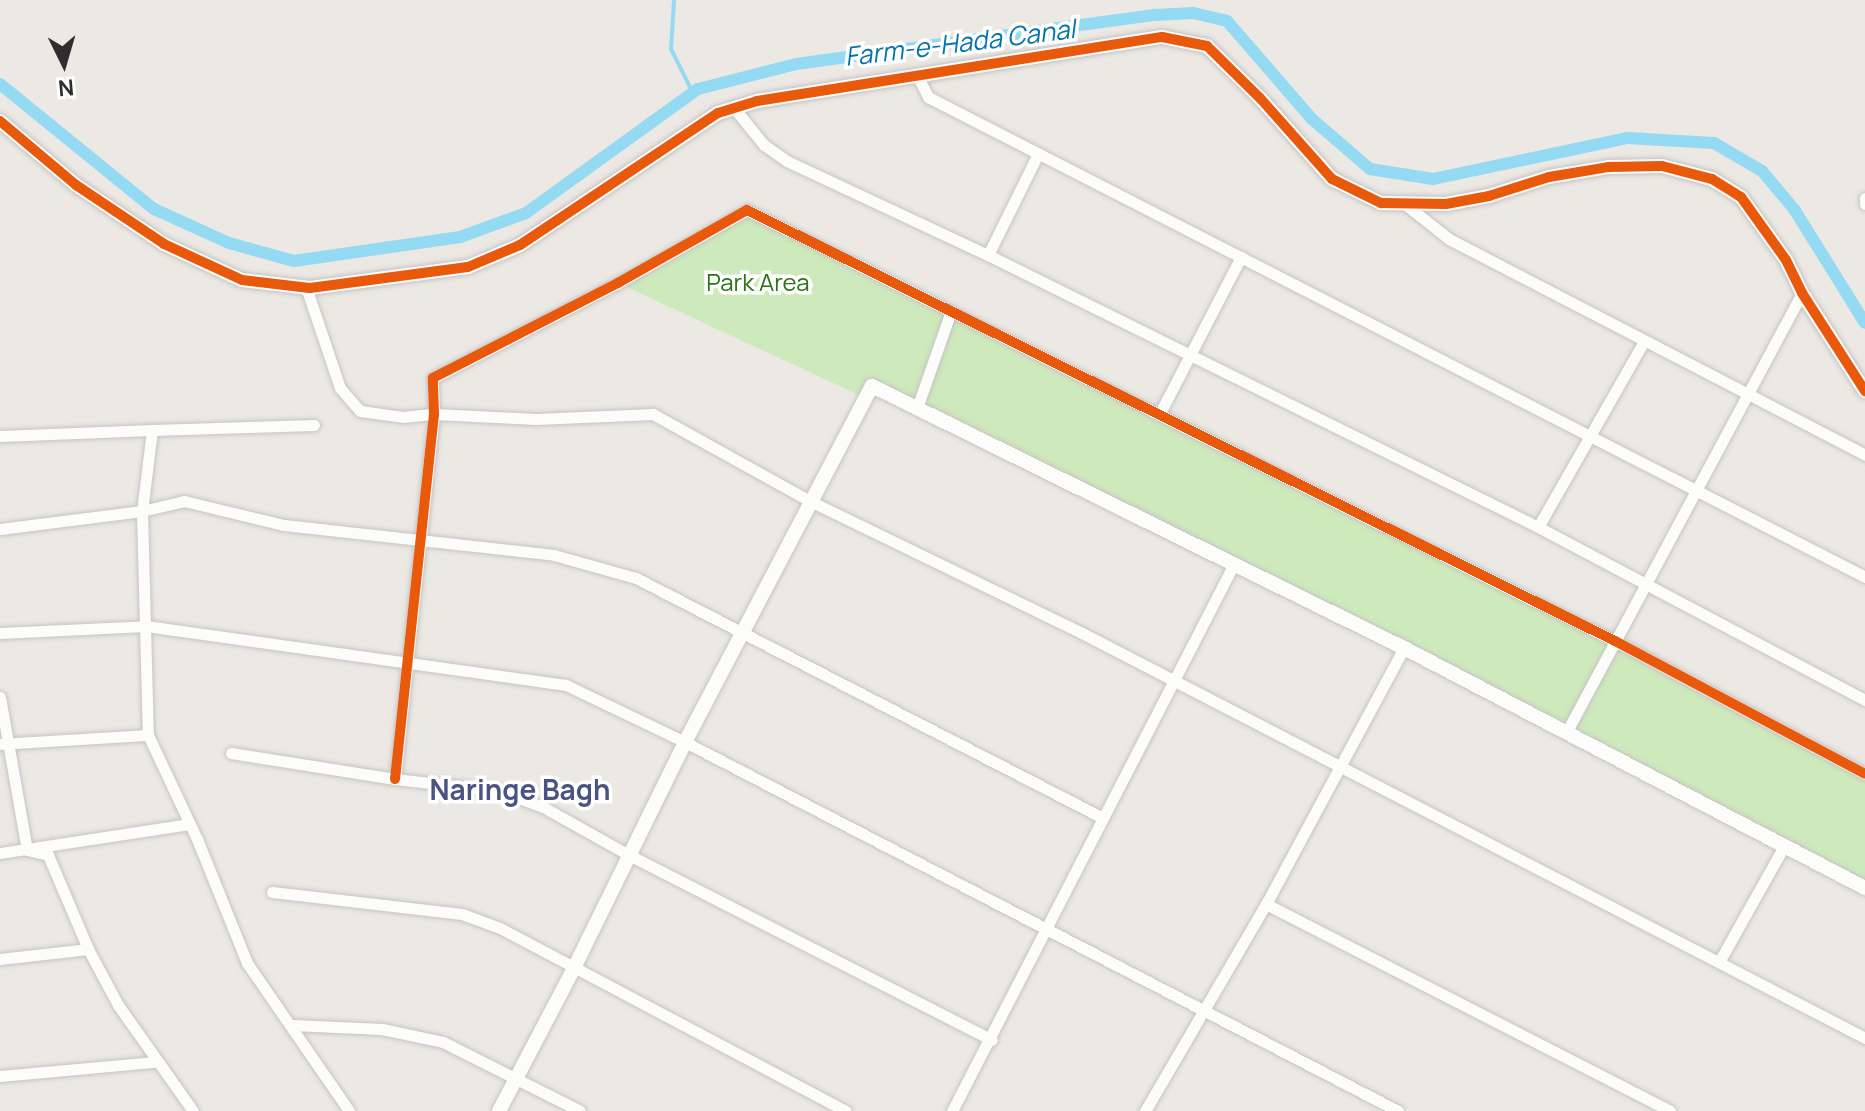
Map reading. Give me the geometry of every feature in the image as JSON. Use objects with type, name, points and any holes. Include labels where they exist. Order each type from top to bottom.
[{"type":"street","points":[[0,121],[76,185],[164,244],[242,280],[306,287],[468,267],[520,245],[718,113],[757,101],[1162,37],[1207,46],[1260,98],[1332,179],[1381,203],[1446,204],[1489,196],[1549,177],[1609,167],[1662,166],[1712,179],[1741,197],[1786,260],[1802,293],[1865,391]]},
{"type":"street","points":[[917,75],[928,97],[1865,577]]},
{"type":"street","points":[[734,108],[764,145],[787,161],[988,255],[1538,527],[1865,700]]},
{"type":"street","points":[[988,255],[1038,154]]},
{"type":"street","points":[[1406,205],[1449,239],[1865,455]]},
{"type":"street","points":[[395,779],[434,414],[433,378],[618,283],[747,210],[1615,641],[1865,774]]},
{"type":"street","points":[[1160,413],[1241,257]]},
{"type":"street","points":[[306,287],[340,388],[360,411],[403,417],[434,414],[536,419],[653,414],[810,501],[1174,680],[1865,1038]]},
{"type":"street","points":[[1566,733],[1802,293]]},
{"type":"street","points":[[917,408],[951,311]]},
{"type":"street","points":[[1538,527],[1644,341]]},
{"type":"street","points":[[499,1111],[514,1077],[574,968],[685,742],[872,386],[1404,648],[1865,888]]},
{"type":"street","points":[[0,436],[314,425]]},
{"type":"street","points":[[152,430],[142,511],[148,735],[247,963],[349,1111]]},
{"type":"street","points":[[0,529],[142,511],[184,501],[284,525],[554,555],[636,578],[1103,818]]},
{"type":"street","points":[[952,1111],[992,1040],[1234,564]]},
{"type":"street","points":[[0,633],[146,626],[566,685],[685,742],[1047,927],[1203,1012],[1398,1111]]},
{"type":"street","points":[[1145,1111],[1266,904],[1337,767],[1404,648]]},
{"type":"street","points":[[0,697],[5,744],[27,850]]},
{"type":"street","points":[[5,744],[148,735]]},
{"type":"street","points":[[231,753],[395,779],[501,791],[543,807],[629,855],[992,1040]]},
{"type":"street","points":[[0,853],[112,833],[189,824]]},
{"type":"street","points":[[1719,962],[1784,846]]},
{"type":"street","points":[[27,850],[48,855],[88,949],[155,1062],[193,1111]]},
{"type":"street","points":[[272,892],[462,914],[500,928],[846,1111]]},
{"type":"street","points":[[1266,904],[1670,1111]]},
{"type":"street","points":[[0,959],[88,949]]},
{"type":"street","points":[[292,1025],[382,1029],[443,1042],[580,1111]]},
{"type":"street","points":[[0,1076],[155,1062]]},
{"type":"green space","name":"Park Area","points":[[747,210],[1865,774],[1865,888],[872,386],[863,397],[618,283]]},
{"type":"waterway","points":[[674,0],[671,49],[693,93]]},
{"type":"waterway","name":"Farm-e-Hada Canal","points":[[0,84],[154,209],[229,243],[294,261],[460,237],[526,213],[698,89],[796,64],[1155,15],[1193,13],[1227,21],[1312,119],[1370,169],[1433,179],[1628,138],[1714,143],[1762,171],[1794,209],[1865,323]]},
{"type":"cycle path","points":[[0,121],[76,185],[164,244],[242,280],[310,288],[468,267],[520,245],[718,113],[757,101],[1162,37],[1207,46],[1260,98],[1332,179],[1381,203],[1446,204],[1489,196],[1549,177],[1609,167],[1662,166],[1712,179],[1741,197],[1786,260],[1802,293],[1865,391]]},
{"type":"cycle path","points":[[395,779],[434,414],[433,378],[618,283],[747,210],[1615,641],[1865,774]]},
{"type":"district","name":"Naringe Bagh","points":[[520,789]]}]
